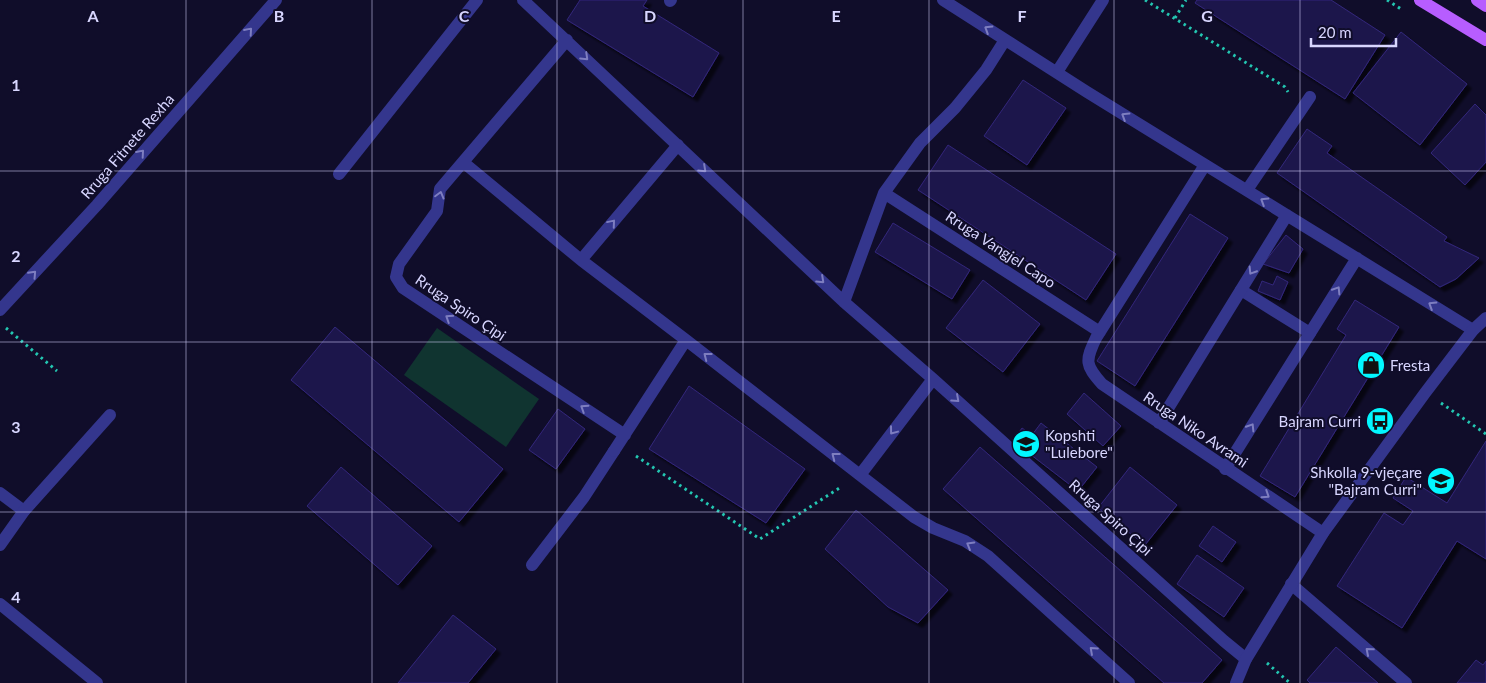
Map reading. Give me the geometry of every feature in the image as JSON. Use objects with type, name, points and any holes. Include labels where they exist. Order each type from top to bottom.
[{"type":"main road","points":[[1420,0],[1486,40]]},
{"type":"main road","points":[[1477,0],[1486,6]]},
{"type":"street","name":"Rruga Fitnete Rexha","points":[[0,310],[97,205],[276,0]]},
{"type":"street","points":[[339,174],[477,0]]},
{"type":"street","points":[[943,0],[1096,98],[1473,330]]},
{"type":"street","points":[[1057,72],[1103,0]]},
{"type":"street","name":"Rruga Spiro Çipi","points":[[527,1],[844,302],[933,378],[1224,641],[1249,654]]},
{"type":"street","name":"Rruga Spiro Çipi","points":[[567,40],[440,189],[437,210],[399,264],[396,277],[403,288],[619,444]]},
{"type":"street","points":[[844,302],[884,193],[920,142],[955,108],[986,70],[1005,40]]},
{"type":"street","points":[[1247,190],[1310,97]]},
{"type":"street","points":[[581,260],[678,145]]},
{"type":"street","points":[[463,162],[581,260],[914,517],[933,528],[965,541],[988,556],[1129,683]]},
{"type":"street","points":[[1100,332],[1205,165]]},
{"type":"street","name":"Rruga Vangjel Capo","points":[[884,193],[1100,332]]},
{"type":"street","points":[[1159,423],[1287,215]]},
{"type":"street","points":[[1225,469],[1357,258]]},
{"type":"street","points":[[1241,290],[1310,333]]},
{"type":"street","points":[[1236,683],[1249,654],[1323,533],[1425,393],[1473,330],[1486,318]]},
{"type":"street","name":"Rruga Niko Avrami","points":[[1100,332],[1088,354],[1088,365],[1102,384],[1225,469],[1323,533]]},
{"type":"street","points":[[532,565],[584,496],[686,340]]},
{"type":"street","points":[[860,475],[933,378]]},
{"type":"street","points":[[0,545],[24,511],[110,415]]},
{"type":"street","points":[[0,492],[24,511]]},
{"type":"street","points":[[1291,584],[1406,683]]},
{"type":"street","points":[[0,604],[97,683]]},
{"type":"path","points":[[1145,0],[1285,86],[1294,101],[1294,121]]},
{"type":"path","points":[[1175,18],[1186,0]]},
{"type":"path","points":[[0,323],[56,371]]},
{"type":"path","points":[[1446,407],[1486,434]]},
{"type":"path","points":[[619,444],[760,539],[860,475]]},
{"type":"path","points":[[1249,654],[1290,683]]},
{"type":"green space","points":[[437,328],[539,399],[506,447],[404,375]]},
{"type":"building","points":[[580,0],[647,0],[643,6],[719,53],[693,97],[567,20]]},
{"type":"building","points":[[1197,0],[1331,0],[1385,35],[1345,99],[1195,3]]},
{"type":"building","points":[[1401,32],[1467,84],[1420,145],[1353,93]]},
{"type":"building","points":[[1023,80],[1066,108],[1027,165],[984,136]]},
{"type":"building","points":[[1475,104],[1486,115],[1486,162],[1465,185],[1431,153]]},
{"type":"building","points":[[1307,129],[1332,146],[1327,153],[1447,237],[1444,241],[1479,258],[1456,279],[1440,287],[1277,173]]},
{"type":"building","points":[[948,145],[1116,254],[1086,300],[918,190]]},
{"type":"building","points":[[1190,214],[1228,238],[1135,386],[1097,361]]},
{"type":"building","points":[[893,223],[970,270],[952,299],[875,252]]},
{"type":"building","points":[[1286,235],[1303,249],[1289,273],[1263,264]]},
{"type":"building","points":[[1277,276],[1288,282],[1280,300],[1258,291],[1262,281],[1273,285]]},
{"type":"building","points":[[983,280],[1040,324],[1003,372],[946,328]]},
{"type":"building","points":[[1355,300],[1399,327],[1295,497],[1260,476],[1346,335],[1337,329]]},
{"type":"building","points":[[335,327],[503,469],[459,522],[291,380]]},
{"type":"building","points":[[689,386],[805,469],[766,523],[649,449]]},
{"type":"building","points":[[1084,393],[1121,426],[1103,446],[1067,414]]},
{"type":"building","points":[[558,409],[585,429],[556,469],[529,450]]},
{"type":"building","points":[[1041,423],[1097,467],[1078,491],[1013,441],[1022,428],[1032,435]]},
{"type":"building","name":"Shkolla 9-vjeçare \"Bajram Curri\"","points":[[1486,441],[1486,559],[1457,541],[1402,628],[1337,586],[1384,513],[1403,525],[1413,511],[1393,498],[1406,477],[1447,503]]},
{"type":"building","points":[[980,447],[1222,660],[1202,683],[1164,683],[943,489]]},
{"type":"building","points":[[341,467],[432,546],[398,585],[307,506]]},
{"type":"building","points":[[1130,467],[1177,505],[1145,545],[1098,508]]},
{"type":"building","points":[[856,510],[948,590],[918,623],[888,607],[825,549]]},
{"type":"building","points":[[1213,526],[1236,542],[1222,562],[1199,546]]},
{"type":"building","points":[[1197,555],[1244,588],[1224,617],[1177,584]]},
{"type":"building","points":[[453,615],[496,649],[468,683],[398,683]]},
{"type":"building","points":[[1336,647],[1378,683],[1310,683],[1307,680]]},
{"type":"building","points":[[1476,660],[1483,665],[1486,661],[1486,683],[1457,683]]},
{"type":"place","name":"Fresta","points":[[1371,365]]},
{"type":"place","name":"Bajram Curri","points":[[1380,421]]},
{"type":"place","name":"Kopshti \"Lulebore\"","points":[[1026,444]]},
{"type":"place","name":"Shkolla 9-vjeçare \"Bajram Curri\"","points":[[1441,481]]}]
